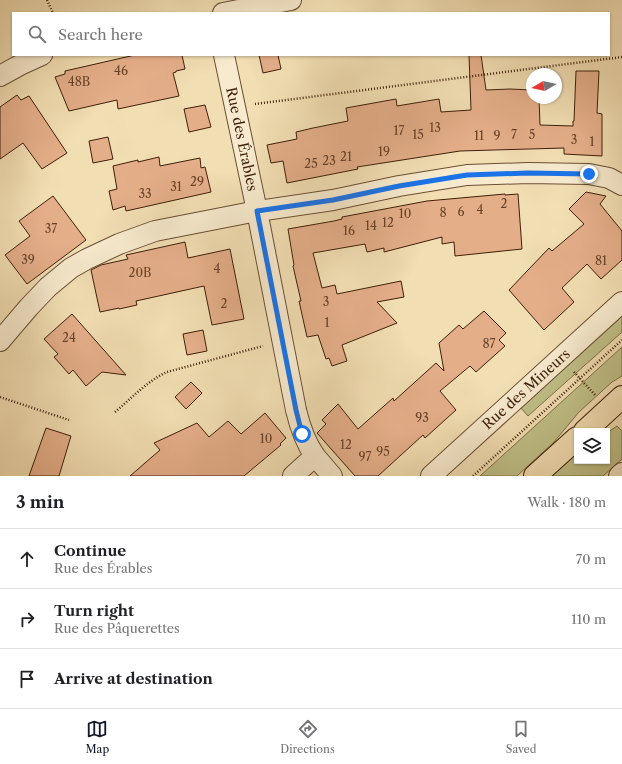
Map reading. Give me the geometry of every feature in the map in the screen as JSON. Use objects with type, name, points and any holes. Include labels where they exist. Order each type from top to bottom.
[{"type":"highway","points":[[588,428],[615,403]]},
{"type":"highway","points":[[535,476],[574,441]]},
{"type":"street","points":[[212,0],[215,12]]},
{"type":"street","points":[[228,12],[291,0]]},
{"type":"street","points":[[0,76],[40,56]]},
{"type":"street","name":"Rue des Érables","points":[[224,56],[257,211],[299,424],[308,447],[332,476]]},
{"type":"street","points":[[0,341],[48,287],[72,268],[118,244],[154,231],[257,211],[333,200],[399,186],[467,175],[528,173],[589,174],[609,178],[622,185]]},
{"type":"street","name":"Rue des Mineurs","points":[[431,476],[622,302]]},
{"type":"street","points":[[293,476],[315,456]]},
{"type":"street","points":[[619,476],[622,473]]},
{"type":"path","points":[[47,0],[53,12]]},
{"type":"path","points":[[235,107],[622,57]]},
{"type":"path","points":[[473,476],[622,340]]},
{"type":"path","points":[[115,412],[151,381],[168,372],[282,341]]},
{"type":"path","points":[[561,358],[580,379],[615,403]]},
{"type":"path","points":[[0,397],[69,420]]},
{"type":"green space","points":[[622,315],[622,332],[528,416],[521,408]]},
{"type":"green space","points":[[622,347],[622,376],[612,382],[579,412],[554,442],[517,476],[480,476]]},
{"type":"green space","points":[[617,426],[622,431],[622,459],[603,476],[551,476],[574,456],[574,464],[610,464],[610,431]]},
{"type":"building","points":[[131,56],[182,56],[185,69],[173,73],[179,96],[118,109],[117,100],[69,111],[55,77],[65,74],[65,71]]},
{"type":"building","points":[[259,56],[278,56],[281,69],[263,73]]},
{"type":"building","points":[[469,56],[481,56],[486,90],[526,90],[526,104],[539,104],[540,125],[573,126],[576,71],[599,71],[597,113],[602,114],[602,156],[564,154],[564,148],[460,151],[357,167],[358,169],[287,183],[283,161],[271,163],[267,145],[297,139],[296,132],[348,121],[346,108],[396,99],[397,106],[439,99],[441,112],[471,110]]},
{"type":"building","points":[[17,95],[21,100],[29,96],[67,153],[42,169],[23,143],[0,159],[0,107]]},
{"type":"building","points":[[205,105],[211,127],[189,132],[184,109]]},
{"type":"building","points":[[108,137],[113,159],[93,163],[89,141]]},
{"type":"building","points":[[159,157],[160,166],[200,158],[201,168],[205,167],[211,192],[126,211],[125,206],[113,210],[109,191],[117,189],[113,166]]},
{"type":"building","points":[[586,192],[606,196],[600,204],[622,231],[622,260],[601,279],[587,264],[562,288],[574,302],[544,330],[509,290],[549,248],[552,251],[584,224],[569,209]]},
{"type":"building","points":[[518,194],[522,249],[455,256],[454,242],[442,244],[442,237],[384,252],[384,248],[367,252],[365,244],[313,253],[322,288],[335,285],[337,294],[401,281],[404,297],[377,302],[397,323],[342,345],[347,361],[332,366],[329,358],[326,359],[318,335],[307,337],[299,301],[301,301],[293,266],[288,229],[334,221],[342,219],[342,217],[427,201]]},
{"type":"building","points":[[53,196],[86,240],[27,284],[5,255],[30,236],[19,221]]},
{"type":"building","points":[[185,242],[188,258],[230,249],[244,319],[212,325],[204,286],[136,301],[137,305],[100,312],[91,270],[101,265],[128,259],[126,255]]},
{"type":"building","points":[[484,311],[506,333],[499,340],[505,346],[476,372],[470,366],[440,391],[456,410],[425,438],[423,435],[378,476],[355,476],[317,433],[326,424],[322,420],[338,404],[358,429],[393,398],[394,401],[436,363],[444,371],[439,343],[459,325],[463,329]]},
{"type":"building","points":[[72,314],[126,375],[102,372],[86,386],[73,370],[69,374],[54,357],[58,354],[44,339]]},
{"type":"building","points":[[203,330],[207,351],[187,355],[183,334]]},
{"type":"building","points":[[191,382],[202,393],[186,409],[175,397]]},
{"type":"building","points":[[265,413],[286,438],[280,444],[281,445],[244,476],[130,476],[160,450],[154,443],[197,423],[209,437],[228,421],[241,434]]},
{"type":"building","points":[[46,428],[71,436],[59,476],[29,476]]},
{"type":"route","points":[[302,434],[257,211],[333,200],[399,186],[467,175],[528,173],[589,174]]}]
